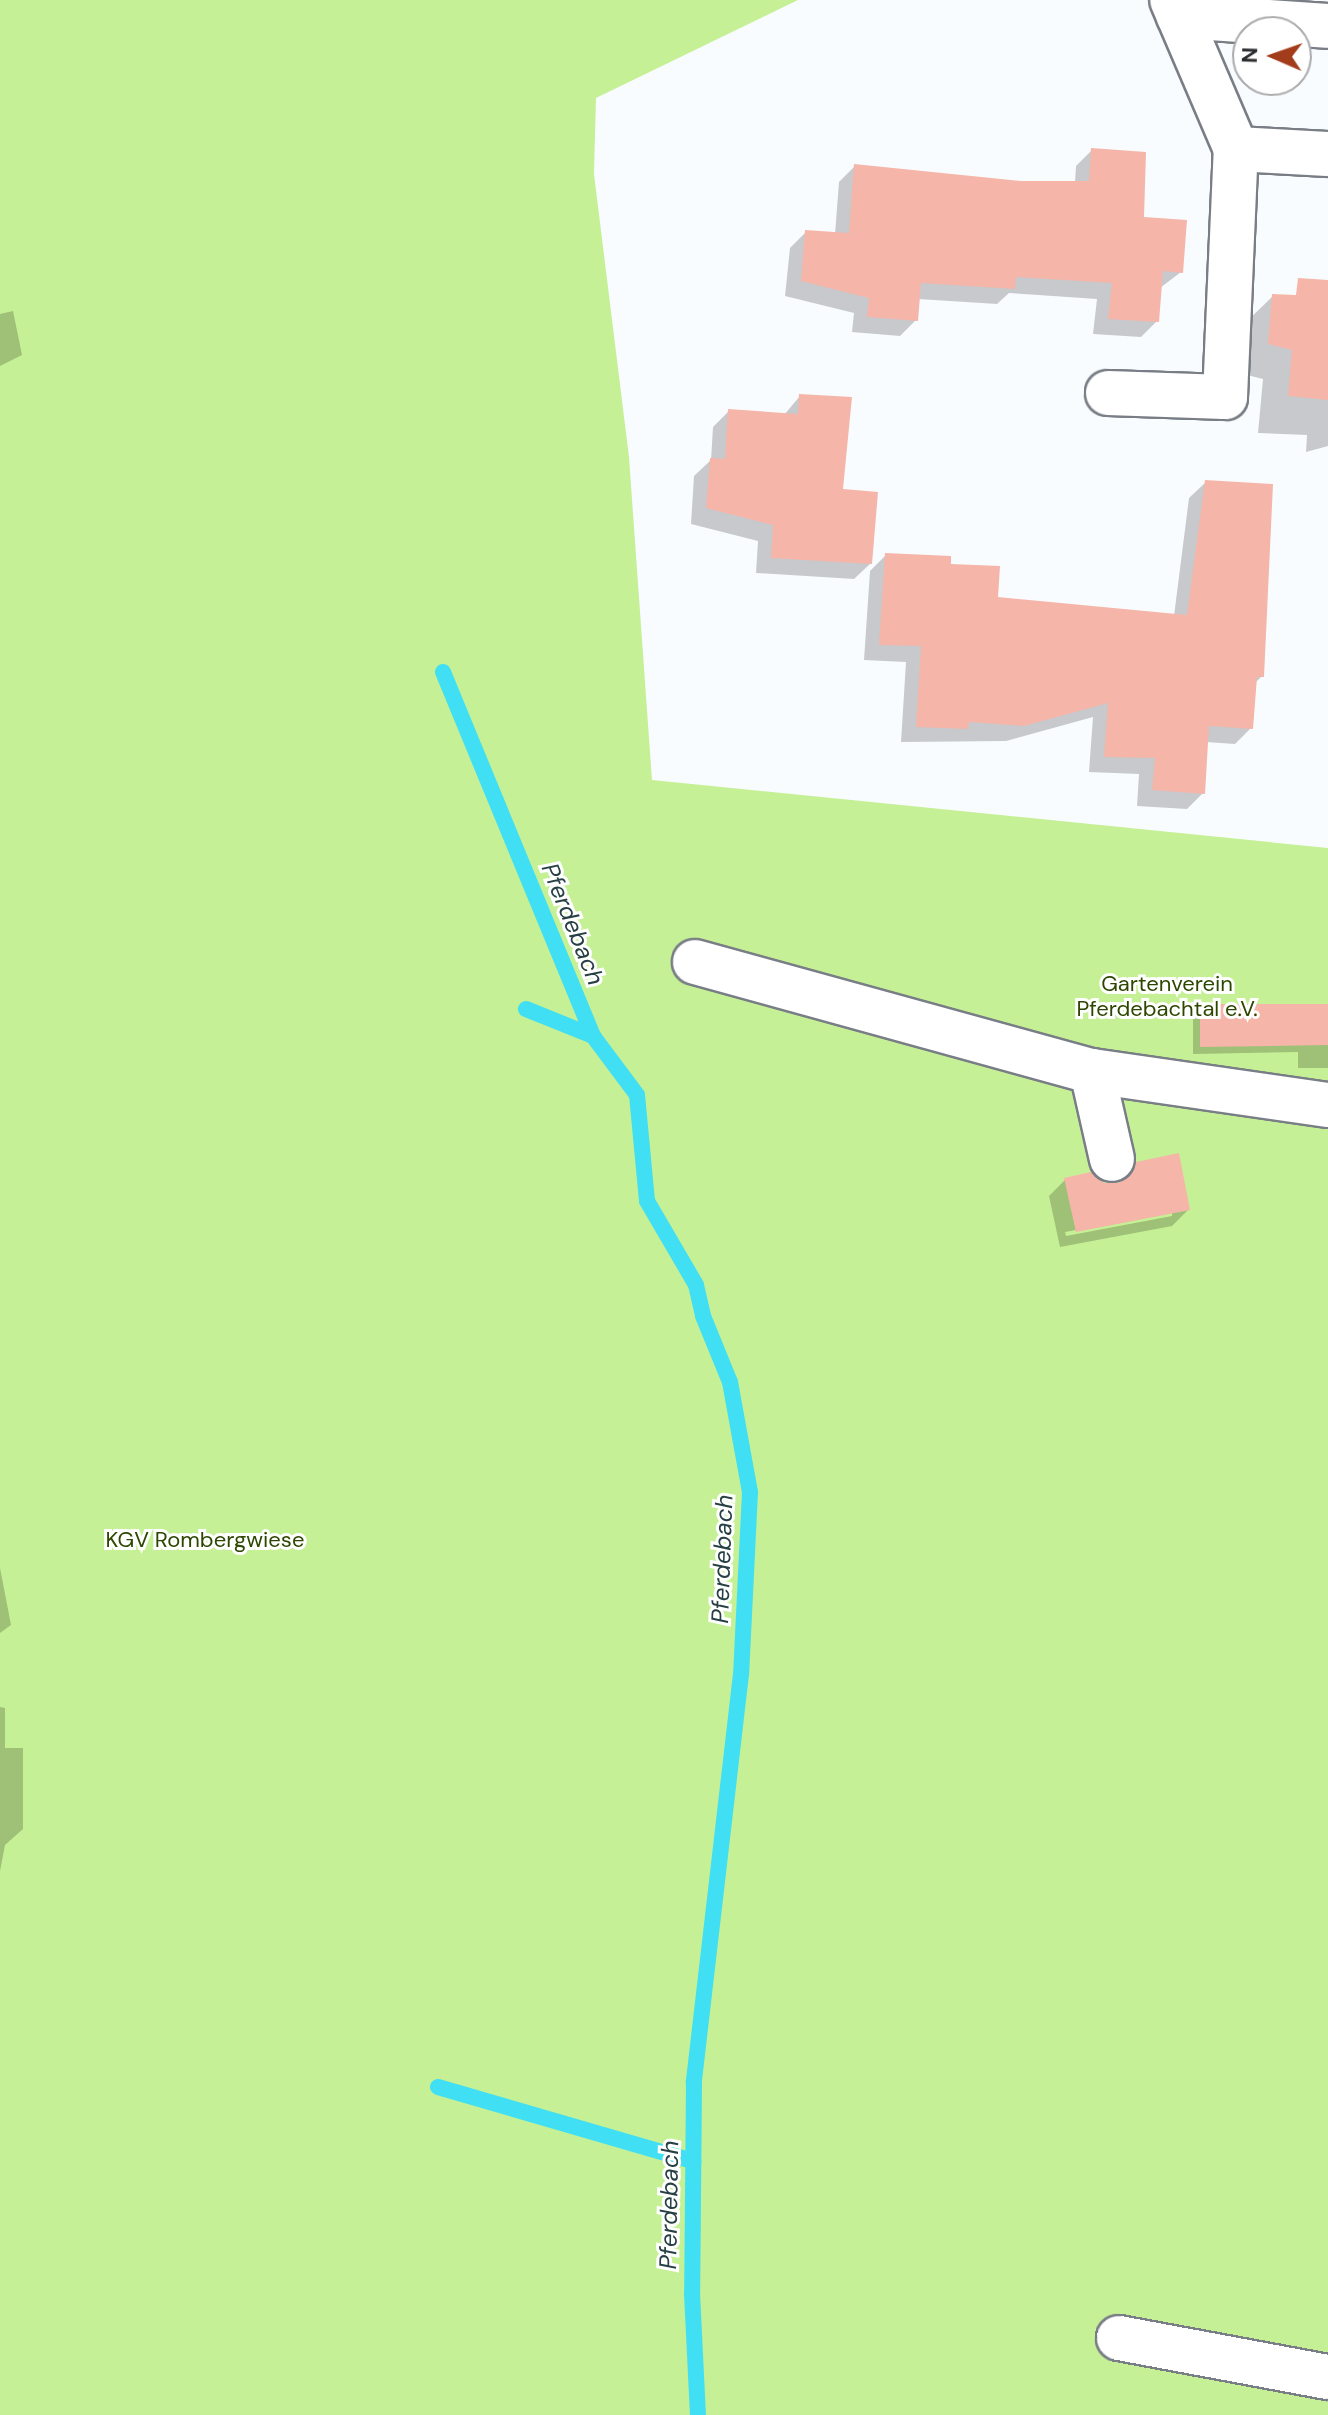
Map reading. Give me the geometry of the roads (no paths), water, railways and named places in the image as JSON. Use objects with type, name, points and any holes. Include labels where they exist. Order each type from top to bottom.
[{"type":"lane","points":[[1108,393],[1225,397],[1236,149],[1176,8],[1328,26]]},
{"type":"lane","points":[[1236,149],[1328,154]]},
{"type":"lane","points":[[695,962],[1092,1071],[1328,1105]]},
{"type":"lane","points":[[1092,1071],[1112,1159]]},
{"type":"lane","points":[[1119,2338],[1328,2377]]},
{"type":"waterway","name":"Pferdebach","points":[[443,672],[593,1036],[637,1095],[647,1201],[696,1285],[703,1316],[730,1382],[750,1492],[741,1674],[694,2083],[692,2293],[698,2415]]},
{"type":"waterway","points":[[526,1009],[593,1036]]},
{"type":"waterway","points":[[438,2087],[693,2161]]},
{"type":"park label","name":"Gartenverein Pferdebachtal e.V.","points":[[1167,996]]},
{"type":"park label","name":"KGV Rombergwiese","points":[[205,1540]]}]
